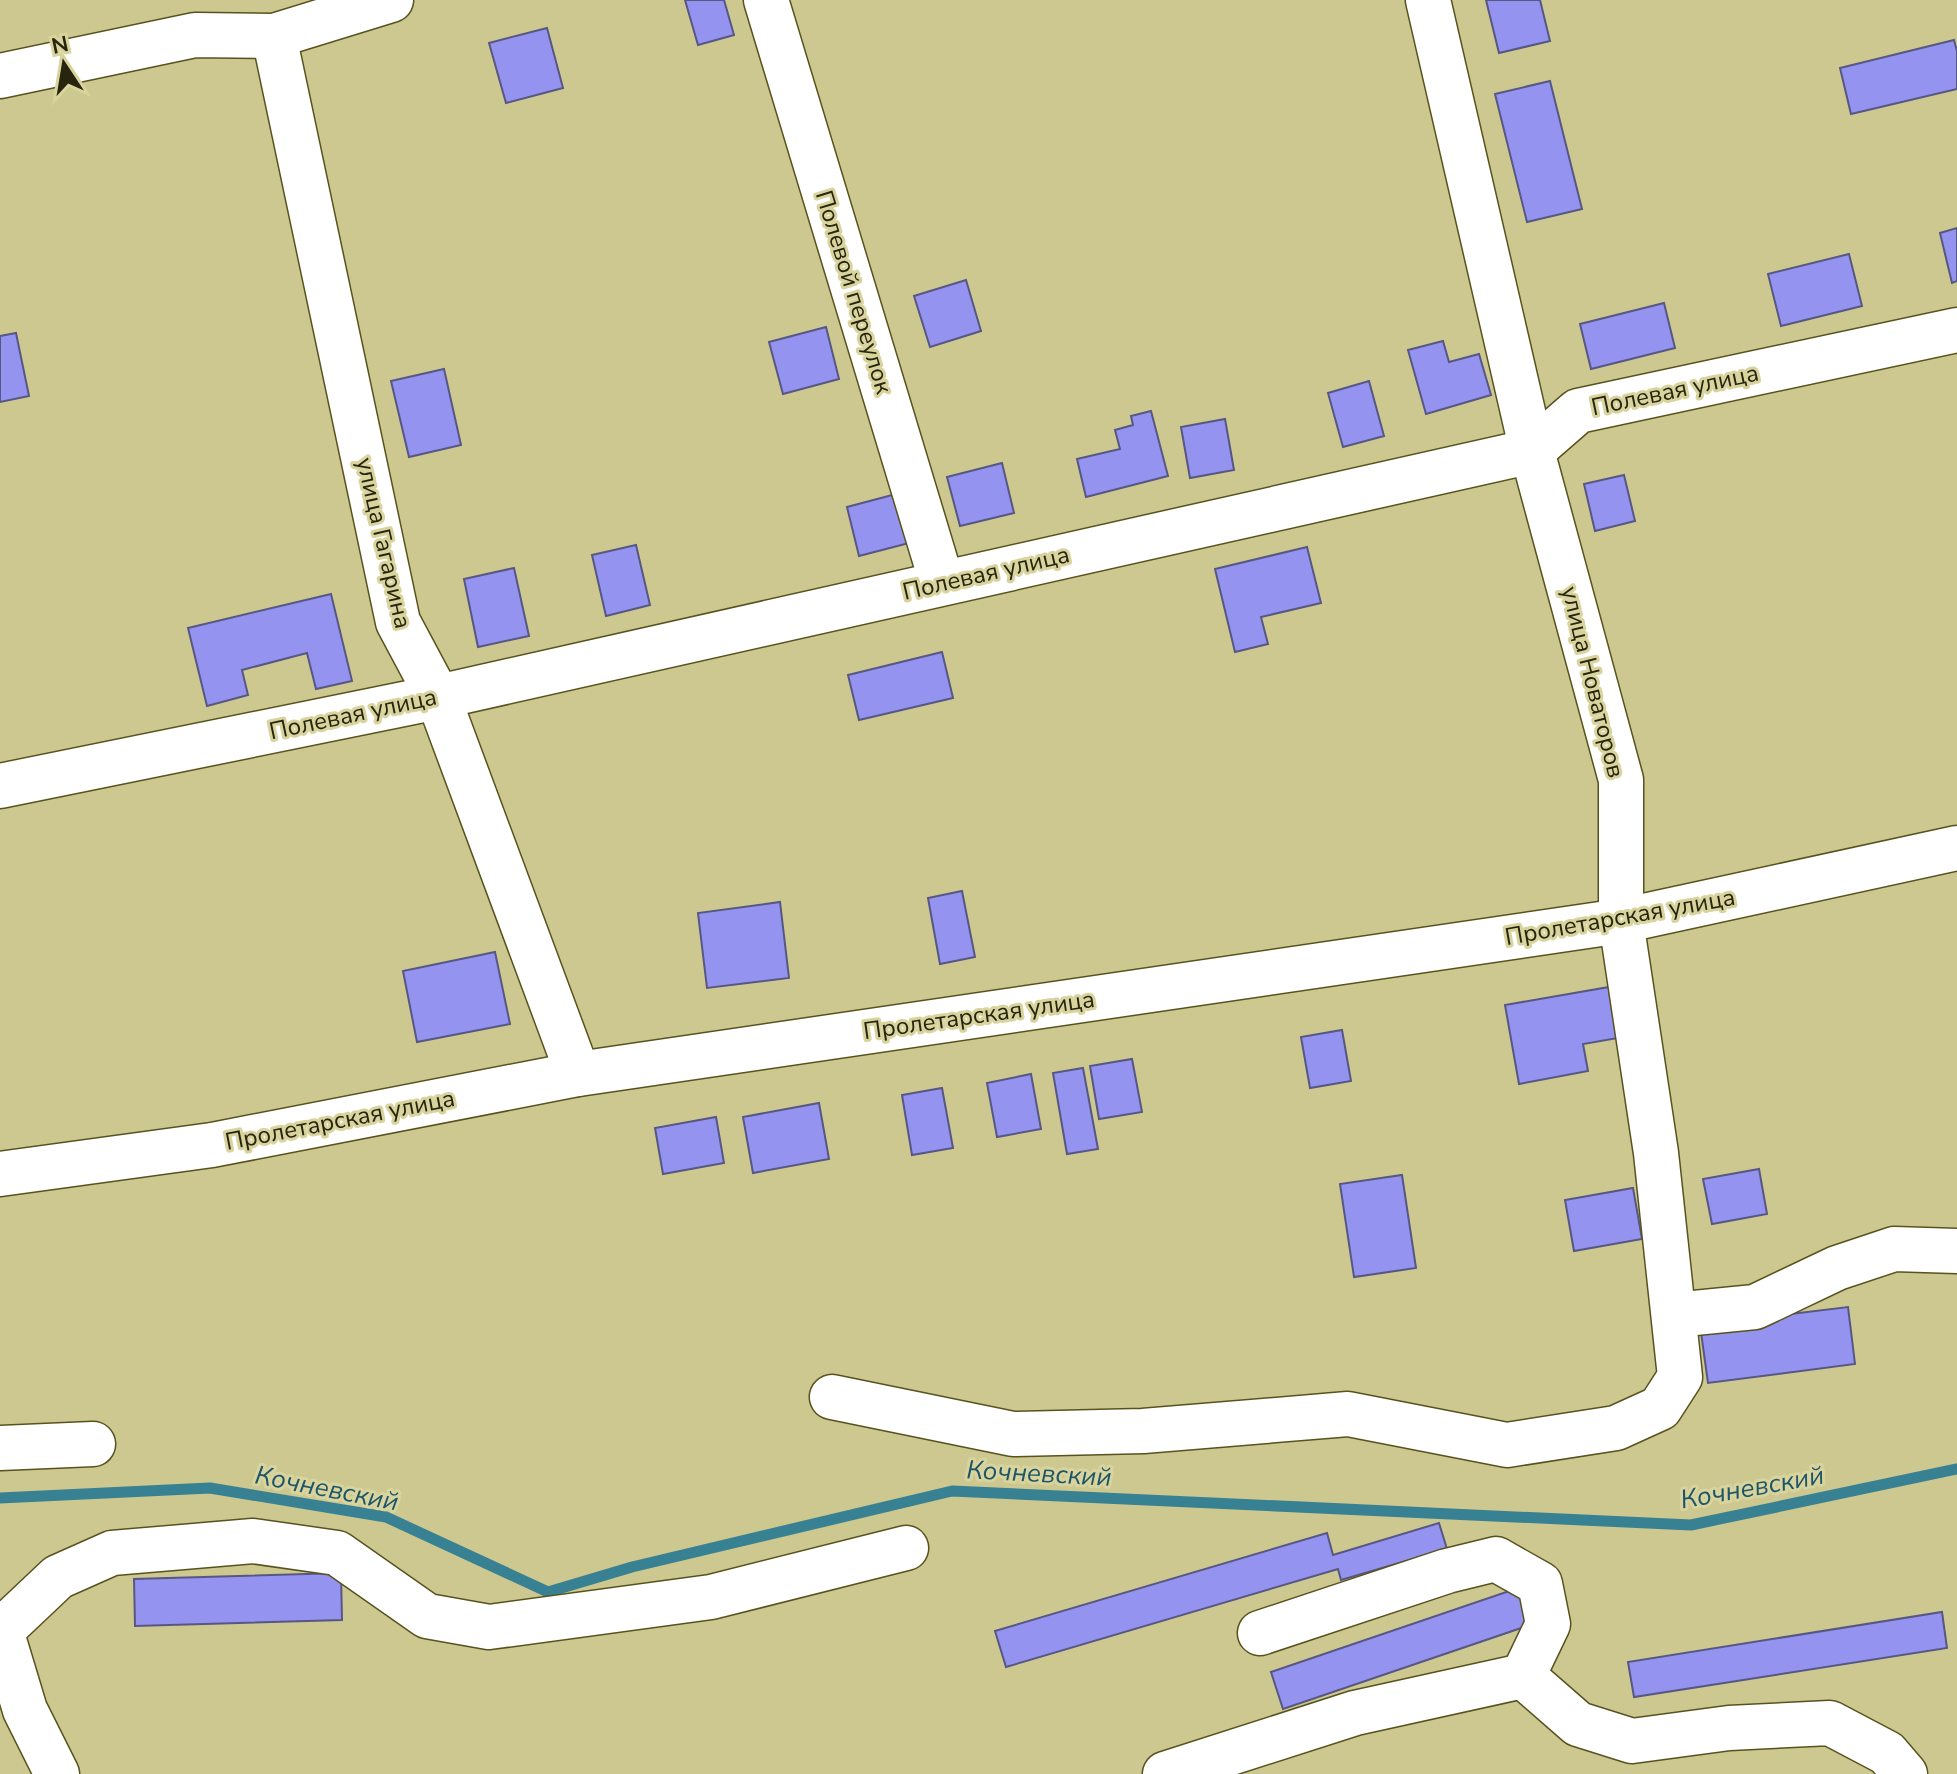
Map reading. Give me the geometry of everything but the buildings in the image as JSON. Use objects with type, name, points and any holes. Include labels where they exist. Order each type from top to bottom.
[{"type":"street","points":[[0,76],[195,35],[274,36],[391,0]]},
{"type":"street","name":"Полевой переулок","points":[[766,0],[942,583]]},
{"type":"street","name":"улица Новаторов","points":[[832,1397],[1013,1434],[1143,1431],[1348,1414],[1507,1445],[1616,1428],[1660,1408],[1680,1377],[1656,1153],[1621,921],[1621,780],[1532,451],[1428,0]]},
{"type":"street","name":"улица Гагарина","points":[[274,36],[398,622],[438,697],[578,1074]]},
{"type":"street","name":"Полевая улица","points":[[0,786],[438,697],[1532,451],[1578,411],[1957,330]]},
{"type":"street","name":"Пролетарская улица","points":[[0,1174],[212,1145],[578,1074],[1621,921],[1957,848]]},
{"type":"street","points":[[1674,1315],[1755,1307],[1837,1268],[1894,1249],[1957,1251]]},
{"type":"street","points":[[0,1448],[93,1444]]},
{"type":"street","points":[[57,1774],[25,1710],[1,1629],[58,1577],[112,1553],[253,1541],[337,1553],[427,1616],[489,1627],[711,1597],[906,1548]]},
{"type":"street","points":[[1260,1633],[1447,1571],[1496,1559],[1540,1584],[1548,1624],[1523,1676]]},
{"type":"street","points":[[1523,1676],[1578,1724],[1632,1741],[1729,1728],[1830,1723],[1896,1763]]},
{"type":"street","points":[[1165,1774],[1355,1713],[1523,1676]]},
{"type":"waterway","name":"Кочневский","points":[[0,1498],[210,1488],[386,1517],[548,1592],[632,1567],[952,1491],[1691,1525],[1957,1469]]}]
